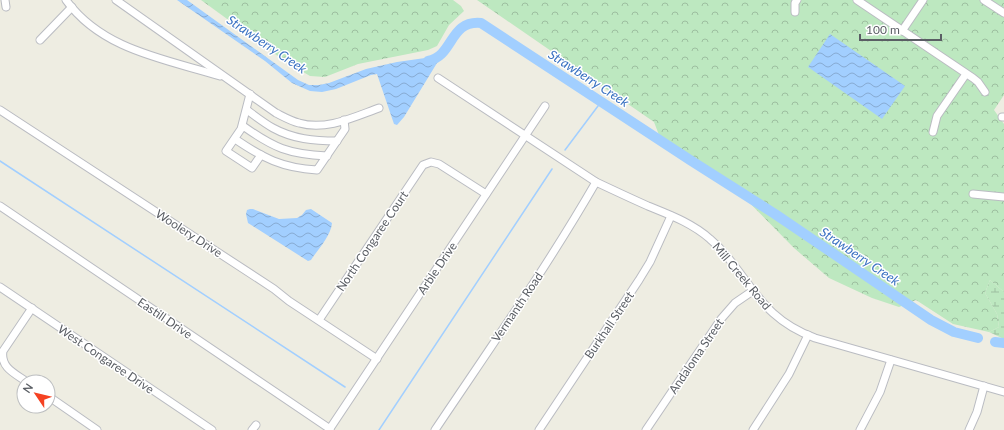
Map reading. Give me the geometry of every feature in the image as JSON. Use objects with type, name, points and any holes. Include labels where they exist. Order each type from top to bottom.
[{"type":"street","points":[[66,0],[76,13],[100,34],[129,48],[226,77]]},
{"type":"street","points":[[116,0],[276,113],[300,124],[334,124],[379,108]]},
{"type":"street","points":[[795,12],[795,3],[797,0]]},
{"type":"street","points":[[857,0],[978,82],[985,92]]},
{"type":"street","points":[[902,31],[923,0]]},
{"type":"street","points":[[984,0],[1004,13]]},
{"type":"street","points":[[40,40],[72,7]]},
{"type":"street","points":[[933,132],[937,116],[966,74]]},
{"type":"street","name":"Mill Creek Road","points":[[438,78],[596,182],[619,194],[696,228],[721,248],[772,312],[784,322],[808,335],[1004,392]]},
{"type":"street","points":[[250,94],[243,126],[226,151],[252,168],[261,155]]},
{"type":"street","name":"Arble Drive","points":[[330,430],[545,106]]},
{"type":"street","name":"Woolery Drive","points":[[0,110],[268,285],[377,359]]},
{"type":"street","points":[[247,110],[272,128],[294,136],[308,140],[337,141]]},
{"type":"street","points":[[235,139],[261,155],[291,168],[317,170],[345,129],[344,120]]},
{"type":"street","points":[[243,126],[263,140],[280,148],[306,155],[327,156]]},
{"type":"street","name":"North Congaree Court","points":[[319,320],[419,169],[426,163],[431,162],[439,164],[486,194]]},
{"type":"street","name":"Vermanth Road","points":[[435,430],[554,251],[596,182]]},
{"type":"street","points":[[973,194],[1004,196]]},
{"type":"street","name":"Eastill Drive","points":[[0,206],[330,430]]},
{"type":"street","name":"Burkhall Street","points":[[539,430],[639,280],[650,262],[671,216]]},
{"type":"street","name":"West Congaree Drive","points":[[0,287],[212,430]]},
{"type":"street","name":"Andaloma Street","points":[[646,430],[721,319],[735,303],[754,290]]},
{"type":"street","points":[[16,374],[6,367],[2,357],[32,308]]},
{"type":"street","points":[[754,430],[789,374],[808,335]]},
{"type":"street","points":[[860,430],[880,392],[891,360]]},
{"type":"street","points":[[970,430],[977,412],[984,386]]},
{"type":"street","points":[[56,402],[97,430]]},
{"type":"green space","points":[[201,0],[453,0],[461,6],[464,11],[449,25],[437,46],[428,50],[358,64],[325,77],[310,76],[286,62]]},
{"type":"green space","points":[[477,0],[1004,0],[1004,95],[994,110],[1004,124],[1004,292],[990,280],[985,293],[997,314],[999,327],[989,332],[953,324],[916,300],[899,307],[872,298],[829,278],[794,248],[725,178],[672,145],[659,135],[654,122]]},
{"type":"green space","points":[[990,280],[1004,292],[1004,339],[989,332],[999,327],[997,314],[985,293]]},
{"type":"water","points":[[177,0],[187,0],[298,80],[309,85],[329,83],[366,69],[397,62],[439,56],[437,63],[404,117],[397,125],[394,124],[377,74],[336,89],[322,92],[310,91],[292,83],[265,61]]},
{"type":"water","points":[[830,34],[905,86],[882,119],[808,67]]},
{"type":"water","points":[[250,209],[279,219],[297,218],[306,210],[311,209],[332,223],[331,228],[324,242],[311,260],[308,261],[248,223],[246,214],[247,210]]},
{"type":"waterway","name":"Strawberry Creek","points":[[428,61],[443,53],[457,32],[463,27],[481,23],[775,214],[931,320],[954,332],[978,338]]},
{"type":"waterway","points":[[565,150],[601,102]]},
{"type":"waterway","points":[[0,161],[345,387]]},
{"type":"waterway","points":[[379,430],[552,169]]},
{"type":"waterway","name":"Strawberry Creek","points":[[995,342],[1004,343]]}]
